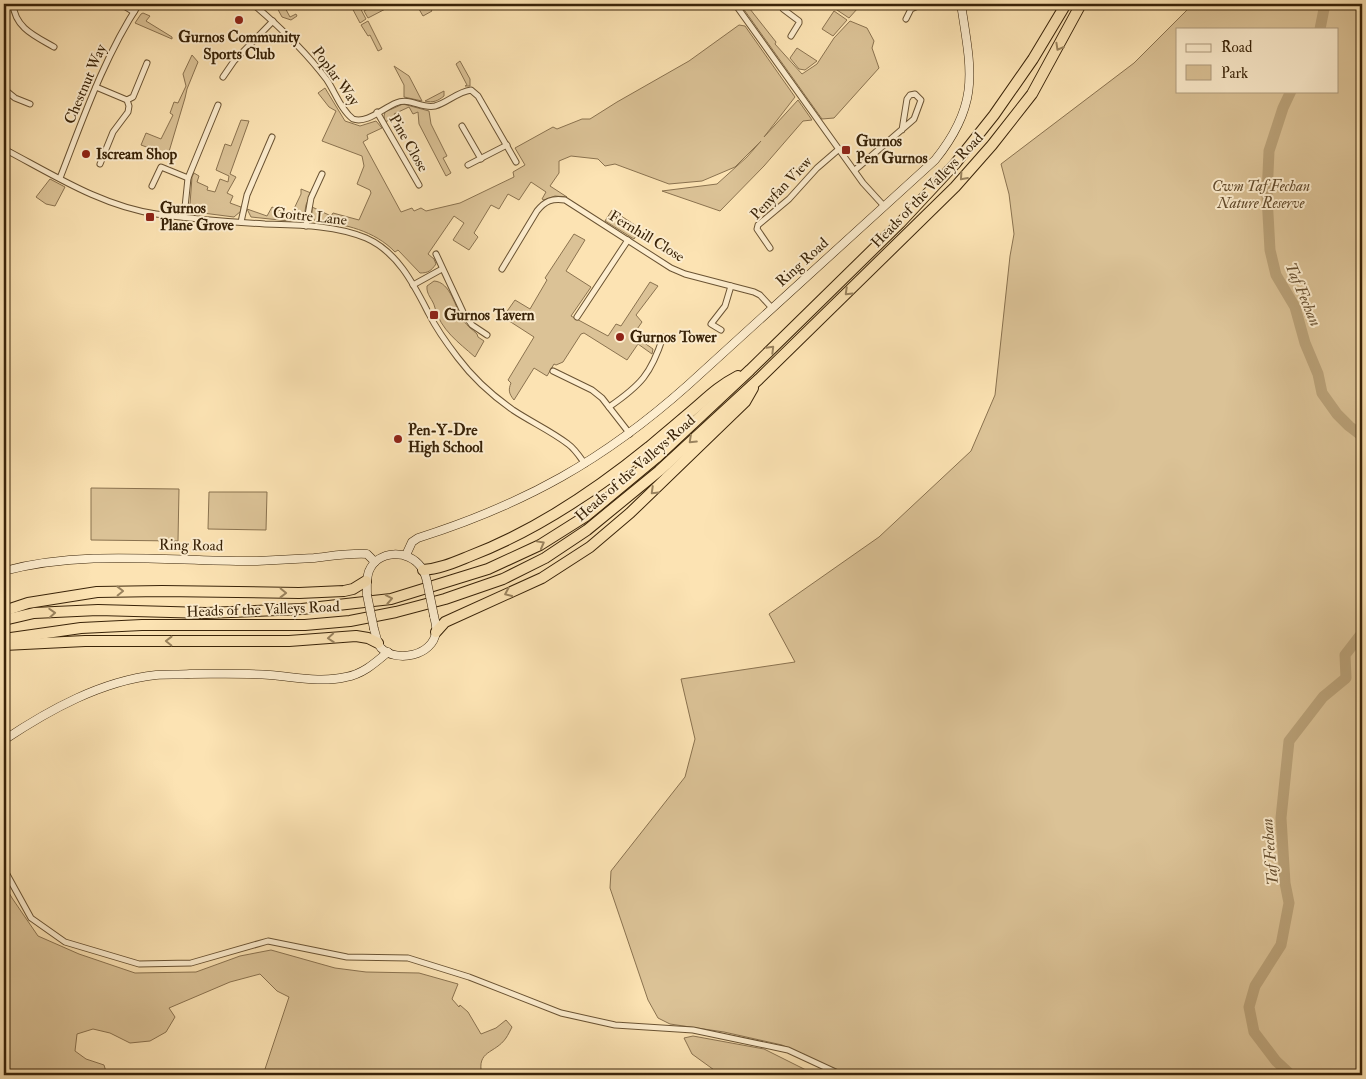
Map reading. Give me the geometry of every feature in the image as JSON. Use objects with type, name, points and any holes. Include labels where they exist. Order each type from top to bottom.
[{"type":"highway","name":"Heads of the Valleys Road","points":[[4,620],[34,614],[98,610],[206,613],[302,609],[391,599],[488,570],[540,544],[586,516],[656,458],[750,370],[900,223],[955,164],[994,115],[1033,59],[1066,4]]},
{"type":"highway","name":"Heads of the Valleys Road","points":[[4,639],[80,628],[142,625],[305,625],[350,621],[445,600],[503,579],[545,558],[587,530],[659,471],[758,379],[955,186],[992,145],[1032,94],[1082,4]]},
{"type":"highway","points":[[423,570],[439,568],[464,559],[499,545],[533,527],[582,496],[634,459],[719,386],[750,370]]},
{"type":"highway","points":[[436,632],[445,622],[542,578],[590,547],[630,514],[745,402],[758,379]]},
{"type":"highway","points":[[4,611],[28,603],[97,592],[299,593],[344,591],[353,589],[366,581]]},
{"type":"highway","points":[[4,645],[85,640],[289,641],[356,636],[368,638],[378,643]]},
{"type":"street","points":[[13,4],[14,14],[19,24],[54,47]]},
{"type":"street","points":[[121,4],[134,12]]},
{"type":"street","name":"Chestnut Way","points":[[60,178],[116,42],[139,4]]},
{"type":"street","name":"Poplar Way","points":[[254,4],[289,36],[320,72],[349,117],[358,121],[399,101],[435,106],[458,94],[471,90],[478,96],[516,162]]},
{"type":"street","points":[[735,4],[863,183],[884,206]]},
{"type":"street","points":[[783,4],[783,9],[799,21],[791,36]]},
{"type":"street","points":[[906,19],[911,9],[922,4]]},
{"type":"street","name":"Ring Road","points":[[406,555],[412,542],[418,538],[480,517],[539,491],[586,464],[630,434],[655,414],[935,160],[948,144],[964,114],[970,77],[961,4]]},
{"type":"street","points":[[223,77],[234,61],[273,21]]},
{"type":"street","points":[[127,100],[133,97],[147,63]]},
{"type":"street","points":[[96,87],[127,100],[129,106],[128,112],[113,132],[100,164]]},
{"type":"street","points":[[4,89],[15,98],[30,104]]},
{"type":"street","points":[[855,170],[902,130],[914,119],[920,100],[915,94],[910,95],[907,99],[902,130]]},
{"type":"street","points":[[184,217],[188,178],[218,105]]},
{"type":"street","name":"Pine Close","points":[[377,112],[419,185]]},
{"type":"street","points":[[462,126],[480,159]]},
{"type":"street","points":[[241,222],[247,195],[272,137]]},
{"type":"street","points":[[468,165],[506,145]]},
{"type":"street","name":"Goitre Lane","points":[[4,149],[87,192],[114,203],[154,214],[306,226],[340,230],[368,239],[383,248],[397,260],[414,285],[443,337],[458,359],[472,374],[513,410],[569,444],[586,464]]},
{"type":"street","name":"Penyfan View","points":[[770,248],[759,233],[758,225],[789,199],[817,168],[839,149]]},
{"type":"street","points":[[152,186],[160,168],[188,178]]},
{"type":"street","points":[[306,226],[309,206],[322,174]]},
{"type":"street","name":"Fernhill Close","points":[[502,269],[543,204],[557,199],[565,200],[678,271],[760,295],[772,308]]},
{"type":"street","points":[[577,317],[628,240]]},
{"type":"street","points":[[436,254],[456,299],[472,325],[486,335]]},
{"type":"street","points":[[414,285],[442,269]]},
{"type":"street","points":[[721,330],[711,324],[725,306],[731,286]]},
{"type":"street","points":[[609,408],[633,391],[643,381],[656,359],[663,336]]},
{"type":"street","points":[[553,371],[592,390],[602,398],[630,434]]},
{"type":"street","name":"Ring Road","points":[[4,571],[81,558],[116,557],[256,561],[367,554],[375,562]]},
{"type":"street","points":[[388,555],[406,555],[413,558],[423,570],[436,632],[432,641],[421,652],[410,656],[398,656],[388,652],[378,643],[367,595],[366,581],[375,562],[388,555]]},
{"type":"street","points":[[4,740],[30,723],[70,702],[101,689],[156,675],[270,675],[315,680],[346,677],[368,668],[388,652]]},
{"type":"street","points":[[4,869],[31,918],[65,942],[139,964],[191,963],[268,941],[347,957],[408,958],[469,977],[561,1013],[615,1024],[693,1030],[788,1050],[842,1075]]},
{"type":"green space","points":[[275,4],[283,4],[290,17],[296,14],[297,16],[291,20],[282,17]]},
{"type":"green space","points":[[350,4],[358,4],[366,19],[360,23]]},
{"type":"green space","points":[[377,4],[395,4],[368,18],[364,11]]},
{"type":"green space","points":[[416,4],[428,5],[432,11],[423,16]]},
{"type":"green space","points":[[740,4],[746,4],[776,42],[775,44],[802,74],[817,64],[834,38],[850,21],[867,28],[874,41],[872,48],[879,68],[834,118],[822,119]]},
{"type":"green space","points":[[828,4],[851,4],[858,8],[849,18]]},
{"type":"green space","name":"Cwm Taf Fechan Nature Reserve","points":[[1193,4],[1362,4],[1362,1075],[846,1075],[782,1045],[724,1032],[670,1024],[658,1018],[648,1000],[610,888],[611,871],[685,777],[695,739],[681,679],[795,662],[769,614],[879,537],[971,451],[995,395],[1014,234],[1009,194],[1001,164],[1134,63]]},
{"type":"green space","points":[[834,11],[847,20],[833,36],[822,29]]},
{"type":"green space","points":[[143,13],[150,16],[146,21],[172,37],[172,39],[135,23]]},
{"type":"green space","points":[[368,21],[382,49],[378,51],[370,35],[368,36],[361,25]]},
{"type":"green space","points":[[739,25],[745,26],[795,97],[764,137],[798,100],[812,120],[803,121],[764,166],[720,211],[662,191],[717,184],[747,157],[761,141],[735,167],[702,181],[669,184],[615,164],[605,166],[598,159],[571,156],[559,161],[559,173],[550,186],[567,197],[555,196],[544,200],[542,199],[546,192],[531,182],[519,200],[508,194],[499,209],[491,205],[474,233],[478,237],[469,250],[453,240],[464,223],[454,216],[428,254],[434,259],[436,264],[425,273],[420,273],[398,250],[395,252],[369,234],[348,226],[316,222],[312,217],[312,207],[331,216],[333,213],[359,220],[371,193],[370,190],[357,184],[364,166],[362,156],[322,141],[336,111],[329,107],[318,93],[325,88],[345,121],[360,126],[376,121],[382,128],[367,135],[368,139],[363,142],[401,212],[412,208],[414,211],[421,208],[426,211],[460,203],[514,177],[513,172],[525,165],[515,148],[553,127],[557,129],[582,119],[590,119],[689,61]]},
{"type":"green space","points":[[797,48],[817,61],[805,70],[799,69],[790,58]]},
{"type":"green space","points":[[192,55],[198,62],[187,89],[168,155],[141,145],[146,133],[161,139],[173,115],[170,113],[174,102],[178,103],[186,86],[183,74]]},
{"type":"green space","points":[[460,61],[470,79],[470,86],[465,86],[467,85],[456,64]]},
{"type":"green space","points":[[394,66],[409,76],[422,101],[404,97],[404,85]]},
{"type":"green space","points":[[444,91],[444,96],[440,99],[433,102],[425,101]]},
{"type":"green space","points":[[403,104],[429,111],[431,124],[447,156],[443,158],[451,173],[446,176],[419,124],[418,112],[413,114],[409,107],[394,114],[396,117],[385,122],[385,112]]},
{"type":"green space","points":[[241,120],[249,121],[230,174],[236,177],[227,193],[233,196],[230,203],[241,207],[241,211],[234,217],[195,212],[190,204],[194,173],[199,176],[197,182],[208,187],[207,190],[215,192],[220,179],[228,182],[229,176],[216,170],[225,144],[231,146]]},
{"type":"green space","points":[[50,179],[65,187],[55,206],[46,204],[36,197]]},
{"type":"green space","points":[[301,189],[311,193],[304,217],[301,220],[289,221],[251,217],[247,209],[267,216],[272,207],[287,214],[292,213],[301,194]]},
{"type":"green space","points":[[612,210],[641,229],[634,239],[605,221]]},
{"type":"green space","points":[[574,234],[585,240],[566,271],[591,287],[571,316],[608,336],[616,324],[621,326],[650,282],[658,286],[636,315],[642,322],[633,335],[653,349],[652,354],[638,344],[627,360],[584,333],[581,334],[563,362],[554,364],[547,376],[534,368],[514,400],[510,392],[511,383],[508,380],[534,337],[503,317],[515,300],[530,309],[547,280],[545,278]]},
{"type":"green space","points":[[434,281],[440,282],[445,286],[452,296],[463,320],[484,341],[475,357],[456,341],[441,323],[427,289],[427,286]]},
{"type":"green space","points":[[91,488],[179,489],[178,541],[91,540]]},
{"type":"green space","points":[[209,492],[267,492],[266,530],[208,529]]},
{"type":"green space","points":[[4,884],[38,936],[79,954],[135,973],[196,972],[240,956],[271,950],[335,968],[366,972],[419,973],[458,984],[452,999],[459,1007],[460,1005],[468,1012],[481,1034],[496,1028],[506,1020],[512,1027],[502,1043],[484,1057],[481,1067],[482,1075],[260,1075],[265,1069],[289,997],[277,991],[260,974],[230,982],[169,1008],[175,1017],[166,1032],[150,1041],[130,1043],[110,1033],[93,1029],[77,1034],[75,1051],[86,1059],[104,1065],[107,1075],[4,1075]]},
{"type":"green space","points":[[693,1036],[764,1049],[816,1075],[721,1075],[692,1054],[684,1038]]},
{"type":"waterway","name":"Taf Fechan","points":[[1320,28],[1325,4]]},
{"type":"waterway","name":"Taf Fechan","points":[[1291,92],[1283,108],[1269,151],[1267,196],[1270,250],[1276,275],[1295,307],[1305,343],[1318,374],[1322,393],[1337,414],[1362,436]]},
{"type":"waterway","name":"Taf Fechan","points":[[1291,1075],[1276,1061],[1254,1032],[1249,1007],[1255,986],[1281,945],[1289,903],[1285,883],[1281,818],[1289,741],[1323,697],[1346,678],[1345,655],[1362,633]]},
{"type":"place","name":"Gurnos Community Sports Club","points":[[239,20]]},
{"type":"place","name":"Gurnos Pen Gurnos","points":[[846,150]]},
{"type":"place","name":"Iscream Shop","points":[[86,154]]},
{"type":"place","name":"Gurnos Plane Grove","points":[[150,217]]},
{"type":"place","name":"Gurnos Tavern","points":[[434,315]]},
{"type":"place","name":"Gurnos Tower","points":[[620,337]]},
{"type":"place","name":"Pen-Y-Dre High School","points":[[398,439]]}]
